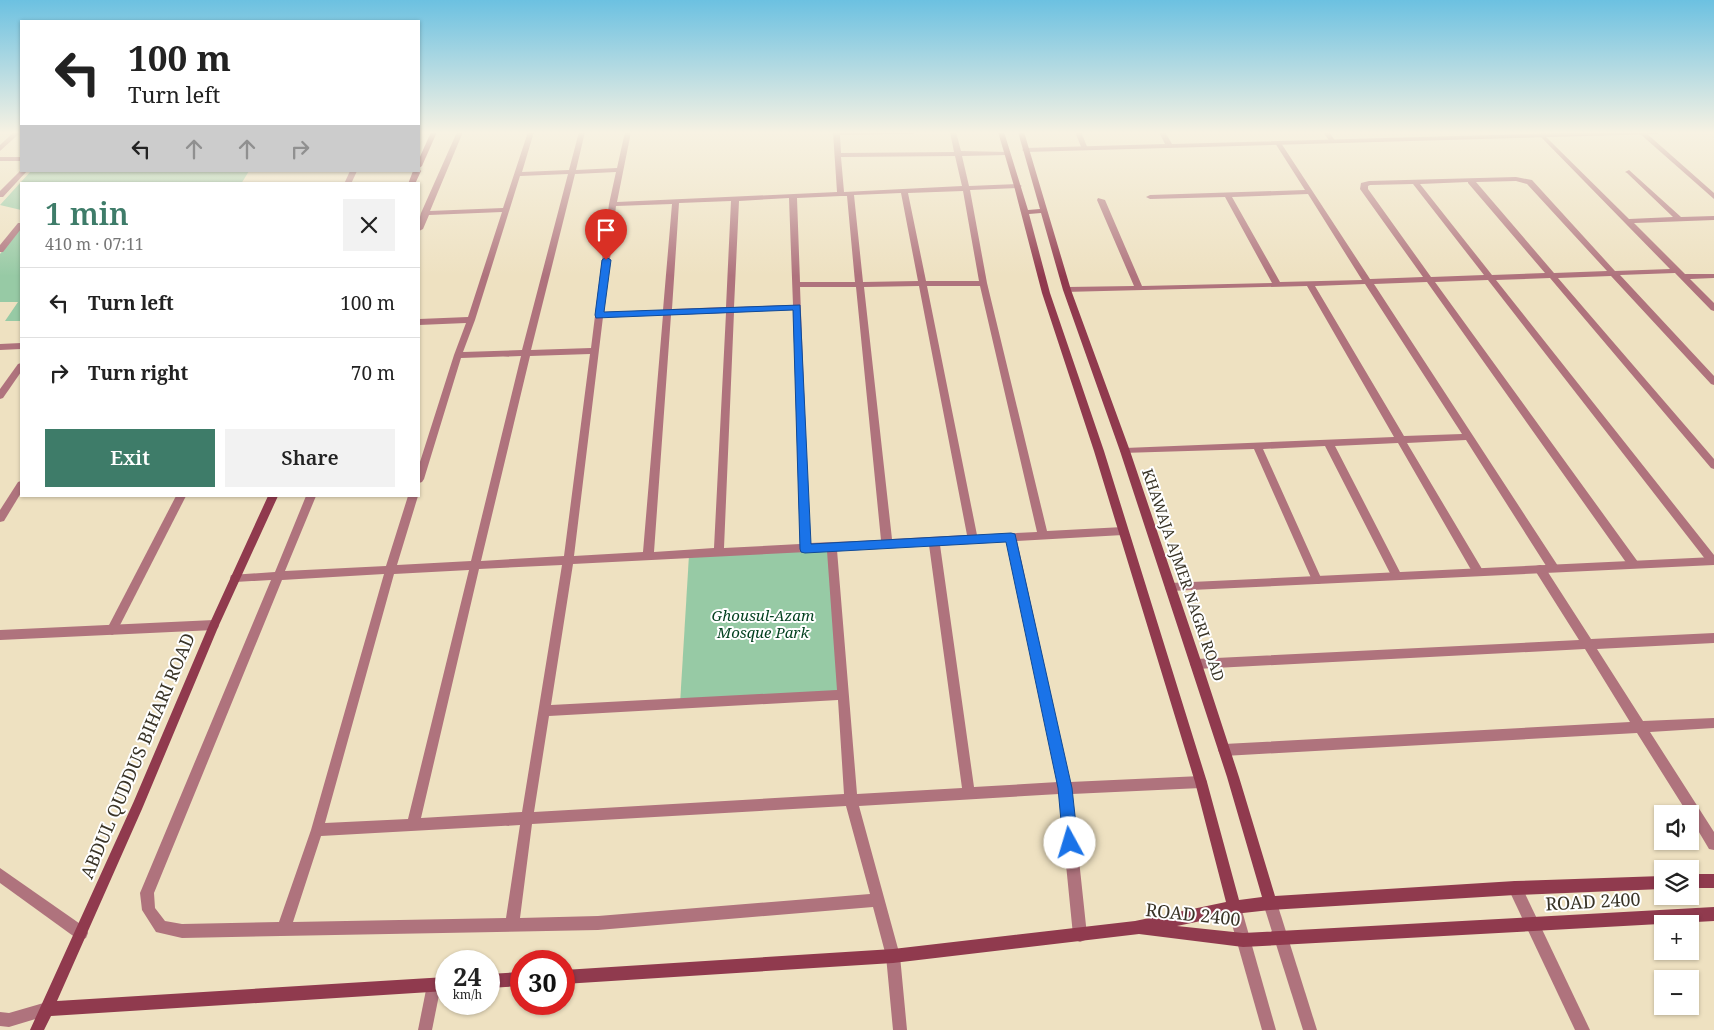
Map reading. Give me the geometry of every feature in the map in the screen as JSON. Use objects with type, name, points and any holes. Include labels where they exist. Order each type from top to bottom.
[{"type":"main road","points":[[1016,180],[1046,292],[1099,451],[1200,782],[1234,907]]},
{"type":"main road","name":"KHAWAJA AJMER NAGRI ROAD","points":[[1035,180],[1067,290],[1125,451],[1196,664],[1270,903]]},
{"type":"main road","points":[[1025,212],[1045,211]]},
{"type":"main road","name":"ABDUL QUDDUS BIHARI ROAD","points":[[37,1030],[138,805],[214,625],[273,497]]},
{"type":"main road","points":[[1699,881],[1714,880]]},
{"type":"main road","name":"ROAD 2400","points":[[1135,928],[1234,907],[1270,903],[1515,888],[1654,882]]},
{"type":"main road","name":"ROAD 2400","points":[[1135,928],[1243,940],[1714,914]]},
{"type":"main road","points":[[575,976],[893,956],[1135,928]]},
{"type":"main road","points":[[46,1009],[435,984]]},
{"type":"street","points":[[0,195],[15,180]]},
{"type":"street","points":[[420,226],[439,180]]},
{"type":"street","points":[[420,476],[515,180]]},
{"type":"street","points":[[413,825],[526,353],[570,180]]},
{"type":"street","points":[[512,925],[568,562],[613,204],[618,180]]},
{"type":"street","points":[[843,180],[860,284],[887,544]]},
{"type":"street","points":[[964,180],[983,283],[1043,536]]},
{"type":"street","points":[[1302,180],[1554,569]]},
{"type":"street","points":[[1469,180],[1368,183],[1364,185],[1364,189],[1634,565]]},
{"type":"street","points":[[1471,180],[1714,465]]},
{"type":"street","points":[[1521,180],[1529,182],[1714,382]]},
{"type":"street","points":[[1587,180],[1714,308]]},
{"type":"street","points":[[1638,180],[1679,219]]},
{"type":"street","points":[[1695,180],[1714,197]]},
{"type":"street","points":[[1415,182],[1714,561]]},
{"type":"street","points":[[613,204],[1018,186]]},
{"type":"street","points":[[904,192],[973,539]]},
{"type":"street","points":[[1150,197],[1310,192]]},
{"type":"street","points":[[1228,195],[1277,285]]},
{"type":"street","points":[[794,196],[795,284],[805,549]]},
{"type":"street","points":[[718,553],[735,199]]},
{"type":"street","points":[[1101,200],[1139,288]]},
{"type":"street","points":[[648,557],[676,201]]},
{"type":"street","points":[[425,212],[506,210]]},
{"type":"street","points":[[1627,221],[1714,218]]},
{"type":"street","points":[[2,246],[20,226]]},
{"type":"street","points":[[1067,290],[1310,284],[1613,273],[1714,276]]},
{"type":"street","points":[[795,284],[983,283]]},
{"type":"street","points":[[1310,284],[1478,572]]},
{"type":"street","points":[[599,315],[797,307]]},
{"type":"street","points":[[420,322],[471,320]]},
{"type":"street","points":[[0,348],[20,346]]},
{"type":"street","points":[[458,355],[594,351]]},
{"type":"street","points":[[0,396],[20,367]]},
{"type":"street","points":[[1125,451],[1468,436]]},
{"type":"street","points":[[1328,442],[1397,576]]},
{"type":"street","points":[[1257,445],[1317,580]]},
{"type":"street","points":[[0,518],[20,487]]},
{"type":"street","points":[[112,630],[180,497]]},
{"type":"street","points":[[311,497],[147,893],[149,910],[161,927],[182,931],[598,924],[878,900]]},
{"type":"street","points":[[284,929],[317,830],[413,497]]},
{"type":"street","points":[[235,578],[568,562],[1123,531]]},
{"type":"street","points":[[1011,537],[1065,788],[1080,935]]},
{"type":"street","points":[[934,542],[969,793]]},
{"type":"street","points":[[832,547],[851,800],[893,956],[900,1030]]},
{"type":"street","points":[[1170,587],[1714,561]]},
{"type":"street","points":[[1540,569],[1714,844]]},
{"type":"street","points":[[0,635],[214,625]]},
{"type":"street","points":[[1196,664],[1714,638]]},
{"type":"street","points":[[544,711],[843,694]]},
{"type":"street","points":[[1224,750],[1714,723]]},
{"type":"street","points":[[317,830],[969,793],[1200,782]]},
{"type":"street","points":[[0,875],[81,933]]},
{"type":"street","points":[[1515,888],[1583,1030]]},
{"type":"street","name":"KHAWAJA AJMER NAGRI ROAD","points":[[1270,903],[1310,1030]]},
{"type":"street","points":[[1234,907],[1269,1030]]},
{"type":"street","points":[[425,1030],[435,999]]},
{"type":"street","points":[[0,1019],[9,1020],[46,1009]]},
{"type":"green space","points":[[23,180],[243,180],[242,182],[21,182]]},
{"type":"green space","points":[[20,183],[20,210],[0,205]]},
{"type":"green space","points":[[20,228],[20,321],[5,321],[18,302],[0,302],[0,254]]},
{"type":"green space","name":"Ghousul-Azam Mosque Park","points":[[832,547],[843,695],[680,704],[689,555]]},
{"type":"route","points":[[606,260],[599,315],[797,307],[805,549],[1011,537],[1065,788],[1070,843]]}]
